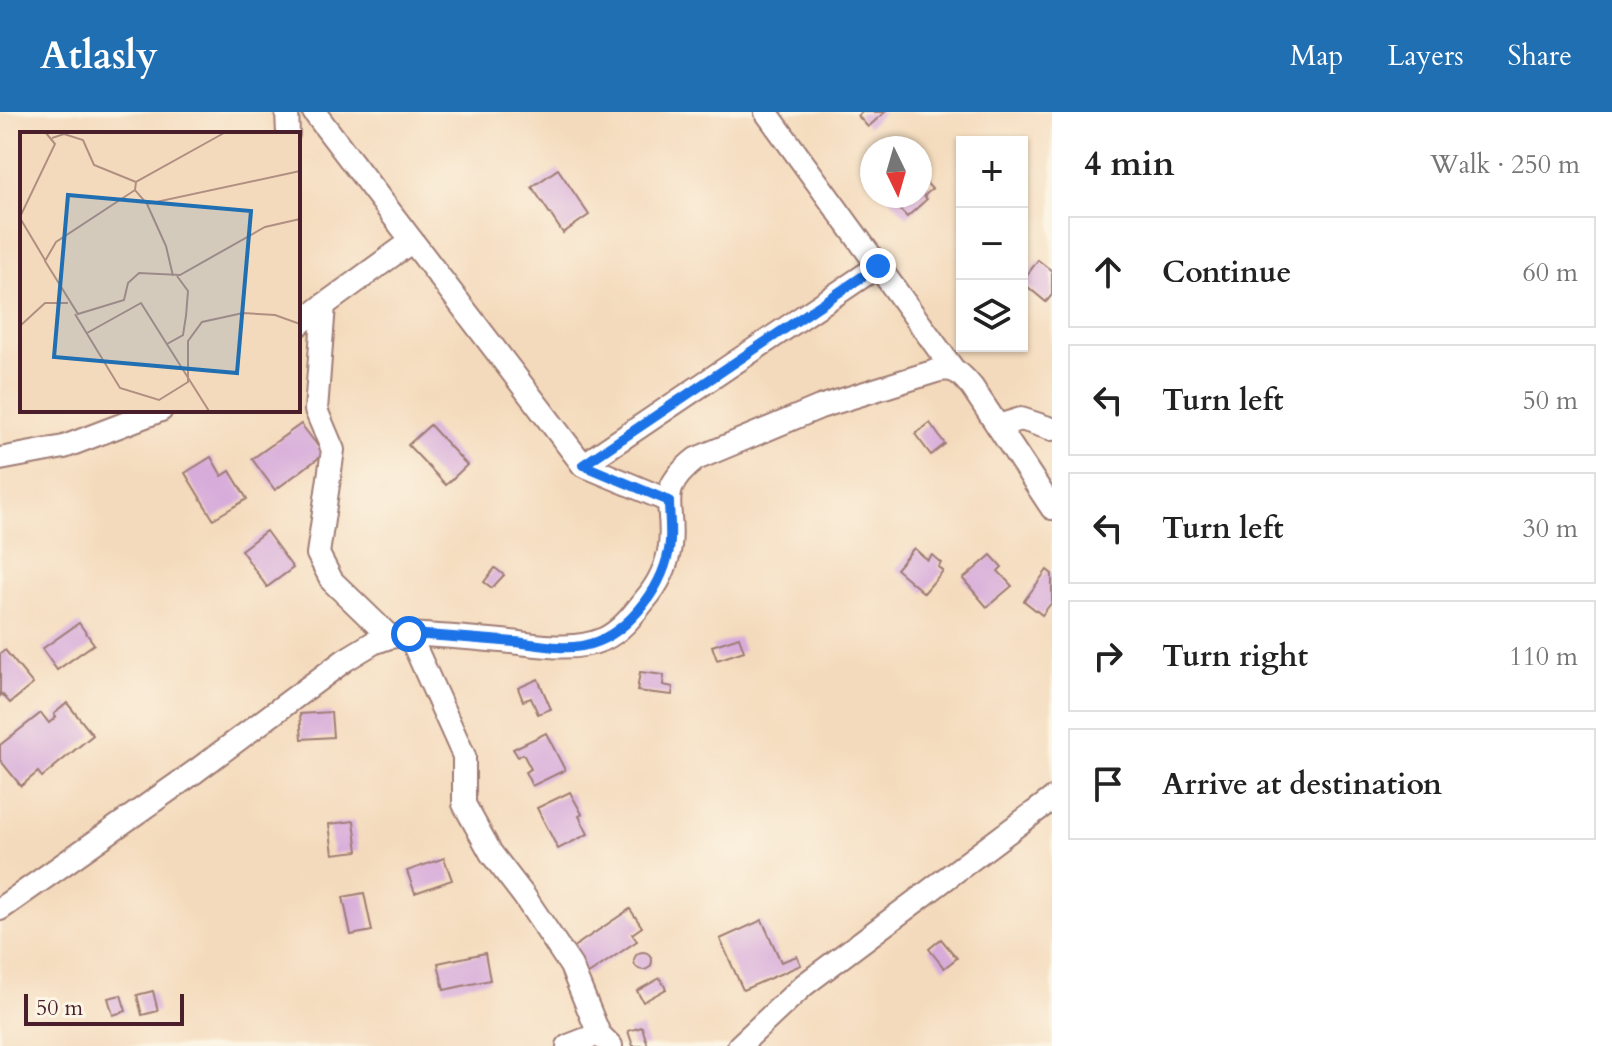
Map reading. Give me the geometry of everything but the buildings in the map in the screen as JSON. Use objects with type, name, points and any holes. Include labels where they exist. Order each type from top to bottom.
[{"type":"street","points":[[287,112],[288,132]]},
{"type":"street","points":[[314,112],[583,465],[669,501]]},
{"type":"street","points":[[766,112],[953,369],[972,387],[1052,508]]},
{"type":"street","points":[[300,323],[412,241]]},
{"type":"street","points":[[583,465],[878,266]]},
{"type":"street","points":[[324,305],[307,405],[333,450],[318,554],[332,581],[400,635],[464,756],[464,804],[491,853],[571,966],[605,1040],[568,1046]]},
{"type":"street","points":[[0,909],[173,788],[345,660],[373,643],[400,635],[555,647],[581,646],[607,638],[627,622],[663,572],[670,547],[671,486],[679,472],[696,459],[820,407],[936,371],[953,369]]},
{"type":"street","points":[[0,459],[64,447],[156,412]]},
{"type":"street","points":[[998,426],[1021,419],[1052,429]]},
{"type":"street","points":[[739,1046],[804,985],[1052,799]]},
{"type":"route","points":[[409,634],[555,647],[581,646],[607,638],[627,622],[663,572],[670,547],[669,501],[583,465],[878,266]]}]
